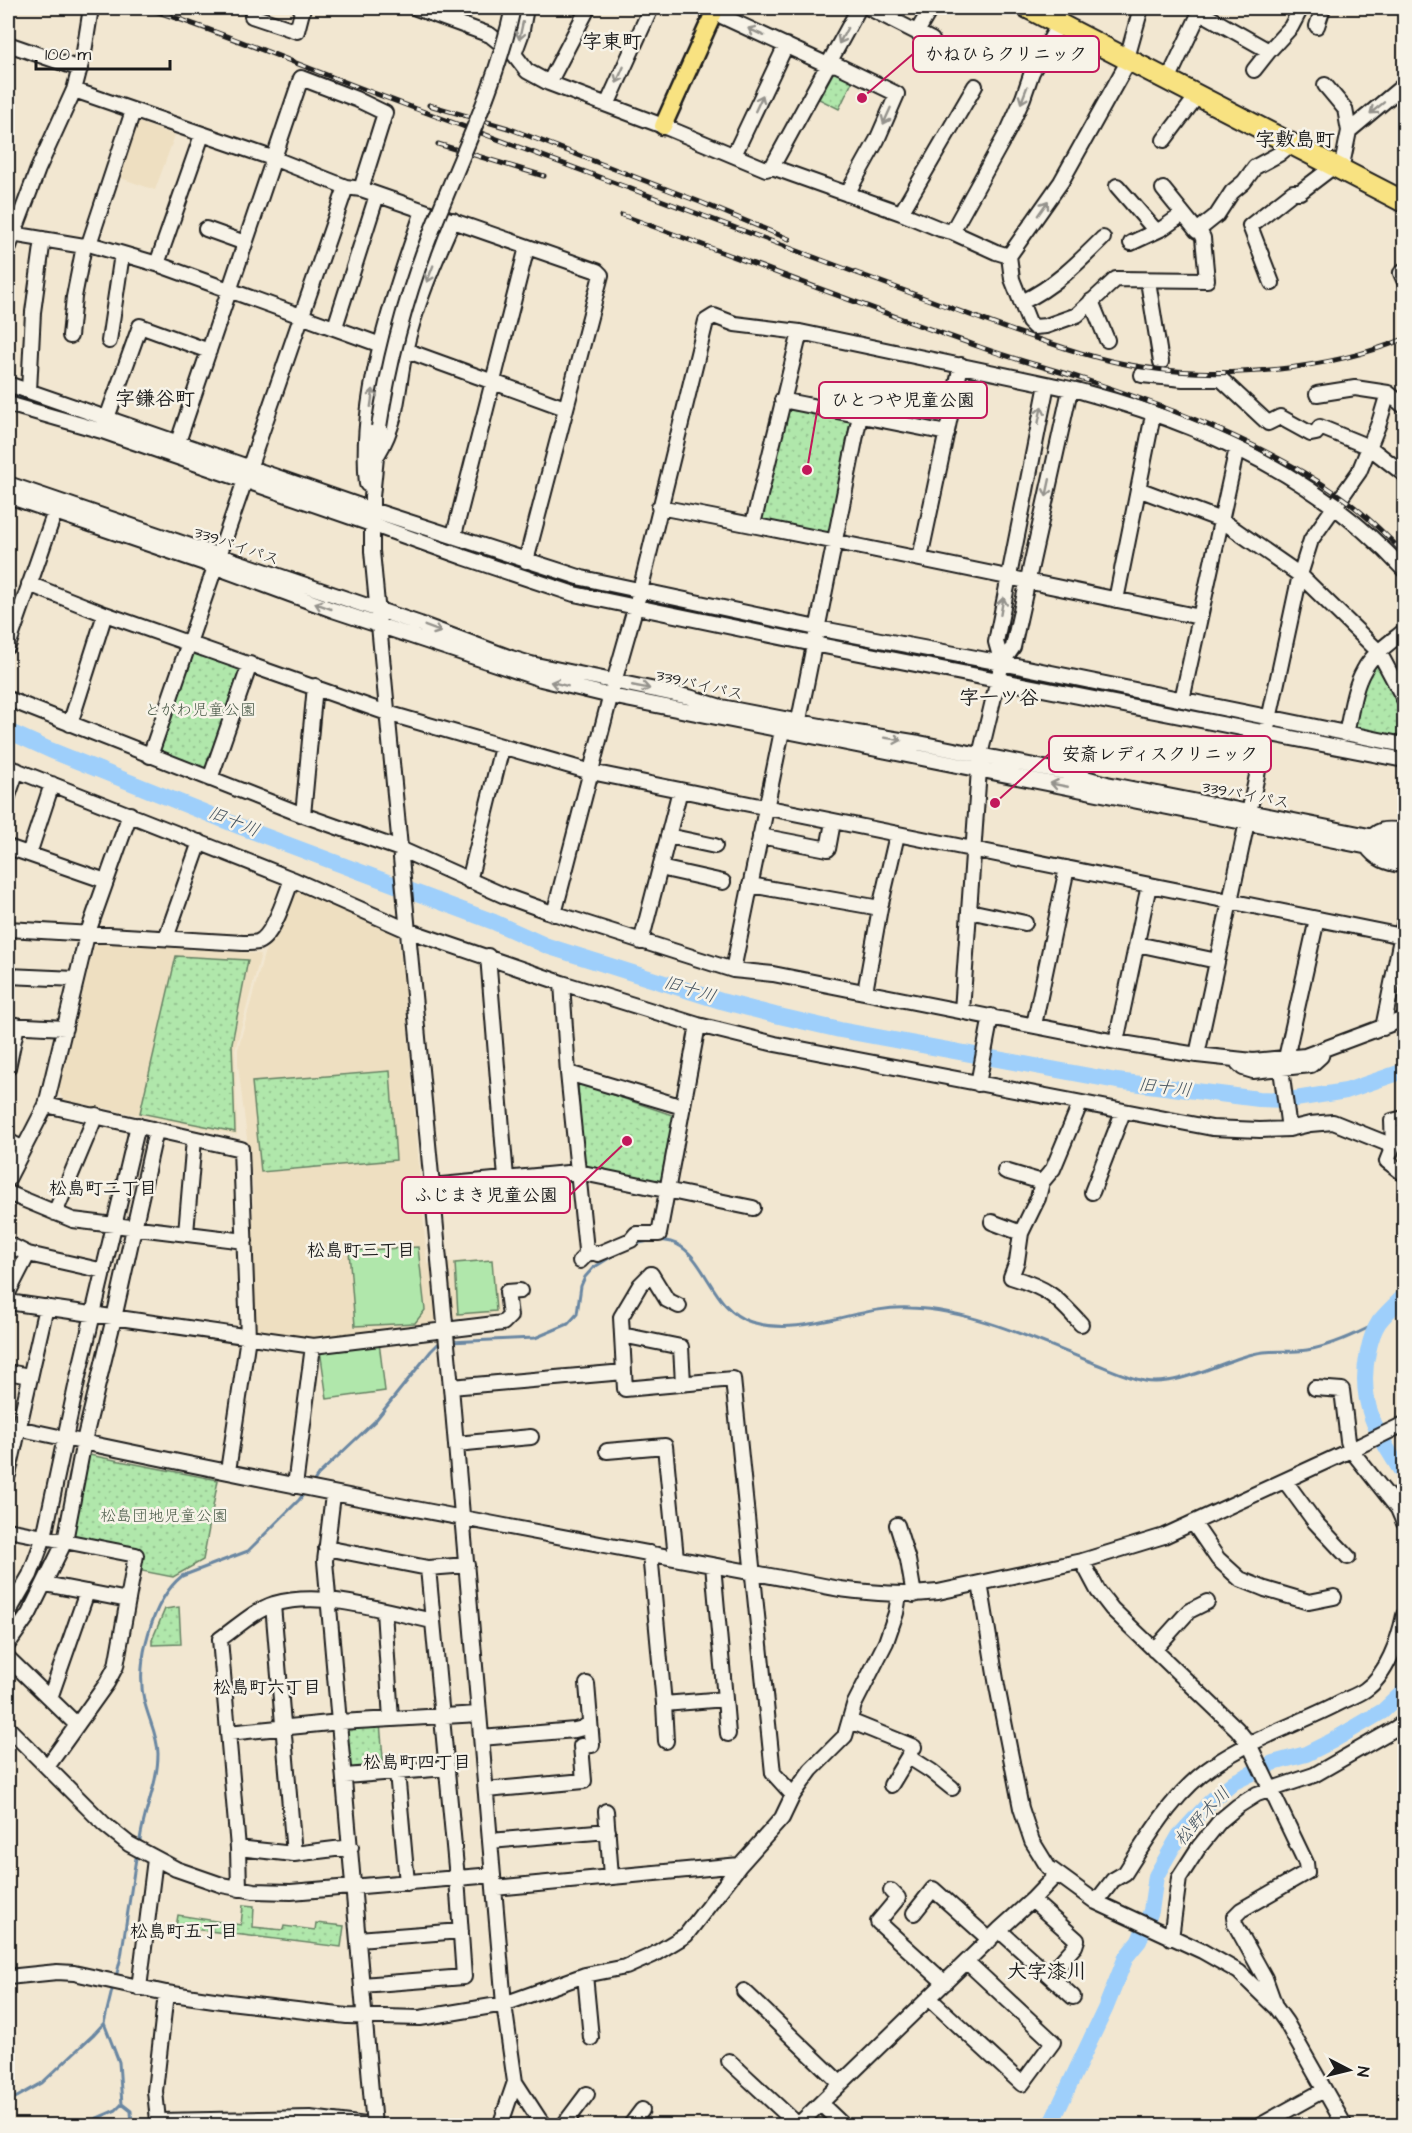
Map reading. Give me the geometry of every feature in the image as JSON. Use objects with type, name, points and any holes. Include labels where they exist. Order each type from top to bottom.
[{"type":"highway","points":[[1029,8],[1059,18],[1125,58],[1197,96],[1290,145],[1404,200]]},
{"type":"main road","points":[[663,126],[711,9]]},
{"type":"street","points":[[8,249],[38,169],[74,90],[91,8]]},
{"type":"street","points":[[252,16],[297,31],[303,8]]},
{"type":"street","points":[[416,8],[490,34],[514,54],[527,71],[549,83],[663,126],[766,169],[772,167],[901,213],[1009,256]]},
{"type":"street","points":[[372,510],[379,427],[393,349],[411,284],[494,76],[513,8]]},
{"type":"street","points":[[514,54],[521,35],[526,8]]},
{"type":"street","points":[[549,83],[588,8]]},
{"type":"street","points":[[607,105],[651,8]]},
{"type":"street","points":[[772,167],[859,8]]},
{"type":"street","points":[[869,8],[932,40]]},
{"type":"street","points":[[917,32],[931,8]]},
{"type":"street","points":[[1141,8],[1125,58],[1124,69],[1061,182],[1009,256],[1012,279],[1029,322],[1034,327],[1046,326],[1077,315],[1116,279],[1207,280],[1203,238],[1162,189]]},
{"type":"street","points":[[1254,70],[1291,27],[1301,8]]},
{"type":"street","points":[[1317,26],[1323,8]]},
{"type":"street","points":[[711,9],[828,65],[835,64],[897,94],[877,140],[846,194]]},
{"type":"street","points":[[1167,80],[1198,9],[1269,51]]},
{"type":"street","points":[[952,232],[1009,129],[1032,72],[1059,18]]},
{"type":"street","points":[[8,44],[80,69]]},
{"type":"street","points":[[734,155],[786,45]]},
{"type":"street","points":[[178,442],[301,78],[385,113],[361,189]]},
{"type":"street","points":[[1272,283],[1250,226],[1293,192],[1300,192],[1337,168],[1349,131],[1345,109],[1325,85]]},
{"type":"street","points":[[1349,131],[1404,85]]},
{"type":"street","points":[[901,213],[975,86]]},
{"type":"street","points":[[74,90],[275,159],[346,187],[361,189],[453,220],[597,271],[601,275],[526,561]]},
{"type":"street","points":[[1164,140],[1197,96]]},
{"type":"street","points":[[70,336],[74,297],[87,245],[133,111]]},
{"type":"street","points":[[157,264],[202,135]]},
{"type":"street","points":[[1197,231],[1216,215],[1232,192],[1244,182],[1255,167],[1290,145]]},
{"type":"street","points":[[1117,186],[1156,231]]},
{"type":"street","points":[[150,756],[346,187]]},
{"type":"street","points":[[335,327],[377,195]]},
{"type":"street","points":[[423,211],[394,297],[381,345],[374,378],[365,462],[372,510],[378,617],[451,1387],[508,2043],[515,2082],[545,2126]]},
{"type":"street","points":[[1131,243],[1183,214]]},
{"type":"street","points":[[376,457],[393,424],[405,350],[419,302],[453,220]]},
{"type":"street","points":[[206,229],[245,243]]},
{"type":"street","points":[[12,234],[87,245],[157,264],[381,345]]},
{"type":"street","points":[[1022,302],[1038,295],[1067,273],[1103,238]]},
{"type":"street","points":[[29,391],[33,312],[43,239]]},
{"type":"street","points":[[454,535],[527,247]]},
{"type":"street","points":[[109,341],[122,254]]},
{"type":"street","points":[[1404,270],[1401,273],[1404,280]]},
{"type":"street","points":[[1148,280],[1161,362]]},
{"type":"street","points":[[1091,301],[1107,340]]},
{"type":"street","points":[[554,914],[640,591],[706,321],[714,316],[744,326],[800,332],[961,364],[1085,392],[1216,438],[1260,458],[1335,506],[1386,549],[1404,570]]},
{"type":"street","points":[[107,418],[140,326],[208,351]]},
{"type":"street","points":[[753,524],[800,332]]},
{"type":"street","points":[[405,350],[565,408]]},
{"type":"street","points":[[920,558],[961,364]]},
{"type":"street","points":[[1142,375],[1182,379],[1221,379],[1268,423],[1280,417],[1311,434],[1316,433],[1320,427],[1369,447],[1404,474]]},
{"type":"street","points":[[8,384],[178,442],[246,474]]},
{"type":"street","points":[[1002,663],[996,642],[1047,384]]},
{"type":"street","points":[[1317,394],[1355,388],[1388,393],[1404,406]]},
{"type":"street","points":[[962,1011],[980,762],[1002,663],[1013,647],[1070,390]]},
{"type":"street","points":[[1197,1055],[1300,575],[1311,540],[1359,472],[1388,393]]},
{"type":"street","points":[[782,399],[947,433]]},
{"type":"street","points":[[8,404],[372,510],[582,578],[818,628],[1404,745]]},
{"type":"street","points":[[1116,600],[1153,415]]},
{"type":"street","points":[[798,727],[860,416]]},
{"type":"street","points":[[1182,700],[1237,448]]},
{"type":"street","name":"339バイパス","points":[[8,483],[56,506],[378,617],[511,658],[783,724],[980,762],[1064,772],[1248,817],[1369,841]]},
{"type":"street","points":[[1138,489],[1221,520],[1300,575],[1379,652],[1404,699]]},
{"type":"street","points":[[8,496],[56,506],[8,646]]},
{"type":"street","points":[[660,507],[920,558],[1007,579],[1200,617]]},
{"type":"street","points":[[372,510],[523,578],[574,594],[814,644],[1404,760]]},
{"type":"street","points":[[29,584],[105,614],[387,713],[591,772],[1317,919],[1403,930],[1383,1028]]},
{"type":"street","points":[[70,724],[105,614]]},
{"type":"street","points":[[378,617],[541,679],[611,696],[783,724],[733,970]]},
{"type":"street","points":[[1346,734],[1356,691],[1364,669],[1404,630]]},
{"type":"street","points":[[210,779],[250,664]]},
{"type":"street","points":[[303,815],[315,686]]},
{"type":"street","points":[[8,699],[303,815],[400,849],[469,881],[554,914],[733,970],[772,974],[1116,1042],[1282,1066],[1404,1019]]},
{"type":"street","points":[[469,881],[502,747]]},
{"type":"street","points":[[8,796],[12,768],[406,926],[562,983],[698,1025],[775,1044],[1212,1128],[1241,1130],[1333,1122],[1393,1146]]},
{"type":"street","points":[[29,854],[52,784]]},
{"type":"street","points":[[641,942],[680,790]]},
{"type":"street","points":[[8,1179],[46,1105],[87,934],[130,814]]},
{"type":"street","points":[[760,836],[828,849],[833,822]]},
{"type":"street","points":[[1369,841],[1387,828],[1404,831]]},
{"type":"street","points":[[865,992],[880,908],[897,835]]},
{"type":"street","points":[[668,836],[715,846]]},
{"type":"street","points":[[1369,841],[1404,843]]},
{"type":"street","points":[[1369,841],[1404,854]]},
{"type":"street","points":[[1369,841],[1373,856],[1386,863],[1404,866]]},
{"type":"street","points":[[166,938],[200,842]]},
{"type":"street","points":[[8,847],[106,881]]},
{"type":"street","points":[[660,868],[723,882]]},
{"type":"street","points":[[1034,1025],[1067,868]]},
{"type":"street","points":[[8,929],[258,942],[265,938],[271,928],[292,879]]},
{"type":"street","points":[[750,885],[880,908]]},
{"type":"street","points":[[1116,1042],[1149,885]]},
{"type":"street","points":[[969,911],[1024,923]]},
{"type":"street","points":[[1288,1126],[1282,1066],[1317,919]]},
{"type":"street","points":[[1137,944],[1217,961]]},
{"type":"street","points":[[488,956],[507,1178]]},
{"type":"street","points":[[8,976],[76,979]]},
{"type":"street","points":[[562,983],[583,1256],[598,1254],[631,1240],[636,1234],[659,1234],[698,1025]]},
{"type":"street","points":[[978,1082],[991,1016]]},
{"type":"street","points":[[8,1068],[12,1025],[65,1028]]},
{"type":"street","points":[[568,1073],[683,1107]]},
{"type":"street","points":[[1080,1104],[1053,1169],[1042,1182],[1038,1198],[1021,1233],[1017,1261],[1011,1277],[1036,1285],[1060,1300],[1081,1324]]},
{"type":"street","points":[[46,1105],[241,1149],[248,1337],[228,1471]]},
{"type":"street","points":[[1092,1192],[1123,1112]]},
{"type":"street","points":[[55,1213],[96,1115]]},
{"type":"street","points":[[1404,1118],[1392,1121],[1393,1146],[1387,1161],[1404,1174]]},
{"type":"street","points":[[29,1614],[10,1608],[30,1575],[44,1537],[138,1125]]},
{"type":"street","points":[[8,1644],[29,1614],[65,1541],[84,1442],[156,1130]]},
{"type":"street","points":[[186,1233],[194,1139]]},
{"type":"street","points":[[8,1141],[23,1149]]},
{"type":"street","points":[[1005,1171],[1042,1182]]},
{"type":"street","points":[[431,1186],[578,1172],[753,1208]]},
{"type":"street","points":[[8,1192],[74,1220],[245,1242]]},
{"type":"street","points":[[992,1222],[1021,1233]]},
{"type":"street","points":[[8,1244],[28,1254],[104,1271]]},
{"type":"street","points":[[8,1293],[28,1254]]},
{"type":"street","points":[[679,1306],[667,1300],[651,1274],[640,1286],[621,1317],[625,1389],[734,1379],[773,1773],[793,1795]]},
{"type":"street","points":[[8,1302],[313,1346],[445,1332],[503,1323],[510,1316],[507,1292],[520,1291]]},
{"type":"street","points":[[8,1475],[14,1427],[46,1307]]},
{"type":"street","points":[[622,1335],[681,1347],[683,1383]]},
{"type":"street","points":[[297,1487],[313,1346]]},
{"type":"street","points":[[8,1372],[29,1376]]},
{"type":"street","points":[[451,1387],[624,1372]]},
{"type":"street","points":[[1315,1388],[1342,1390],[1348,1441],[1398,1509],[1404,1523]]},
{"type":"street","points":[[14,1427],[333,1495],[840,1589],[914,1595],[1082,1561],[1131,1548],[1194,1524],[1402,1425]]},
{"type":"street","points":[[456,1444],[531,1437]]},
{"type":"street","points":[[607,1451],[665,1446],[676,1558]]},
{"type":"street","points":[[1284,1481],[1315,1522],[1348,1557]]},
{"type":"street","points":[[166,1994],[155,2091],[158,2121],[310,2122],[374,2126],[329,1599],[326,1548],[333,1495]]},
{"type":"street","points":[[1194,1524],[1218,1559],[1240,1579],[1309,1602],[1334,1597]]},
{"type":"street","points":[[897,1525],[908,1560],[914,1595]]},
{"type":"street","points":[[8,1530],[136,1555],[116,1666],[107,1683],[47,1767]]},
{"type":"street","points":[[326,1548],[428,1568],[466,1565]]},
{"type":"street","points":[[650,1553],[666,1741]]},
{"type":"street","points":[[1082,1561],[1098,1591],[1112,1609],[1237,1729],[1249,1744],[1306,1863],[1306,1872],[1241,1910],[1234,1917],[1235,1923],[1265,1978],[1276,2008],[1344,2126]]},
{"type":"street","points":[[713,1565],[728,1734]]},
{"type":"street","points":[[362,1985],[464,1977],[428,1568]]},
{"type":"street","points":[[980,1583],[1021,1808],[1032,1841],[1048,1867],[1099,1904],[1202,1951],[1239,1972],[1276,2008]]},
{"type":"street","points":[[45,1584],[128,1600]]},
{"type":"street","points":[[50,1698],[87,1592]]},
{"type":"street","points":[[8,1977],[74,1972],[166,1994],[365,2017],[420,2018],[504,2004],[585,1975],[626,1967],[653,1955],[686,1935],[740,1865],[782,1818],[793,1795],[811,1770],[845,1736],[854,1705],[886,1642],[899,1595]]},
{"type":"street","points":[[239,1889],[238,1848],[220,1639],[273,1605],[329,1599],[433,1621]]},
{"type":"street","points":[[1154,1650],[1189,1611],[1208,1602]]},
{"type":"street","points":[[273,1605],[294,1854]]},
{"type":"street","points":[[384,1611],[391,1719]]},
{"type":"street","points":[[1099,1904],[1113,1880],[1125,1873],[1188,1785],[1214,1764],[1249,1744],[1366,1690],[1378,1677],[1399,1641],[1404,1615]]},
{"type":"street","points":[[8,1658],[77,1725]]},
{"type":"street","points":[[486,1790],[584,1781],[581,1746],[592,1745],[587,1684]]},
{"type":"street","points":[[664,1704],[725,1700]]},
{"type":"street","points":[[228,1733],[340,1722],[479,1714]]},
{"type":"street","points":[[850,1720],[914,1747],[891,1785]]},
{"type":"street","points":[[1169,1937],[1179,1878],[1220,1821],[1257,1794],[1272,1791],[1314,1775],[1404,1722]]},
{"type":"street","points":[[481,1738],[575,1730],[584,1728],[590,1723]]},
{"type":"street","points":[[8,1728],[104,1824],[129,1844],[155,1859],[202,1879],[239,1889],[291,1892],[457,1878],[494,1882],[611,1876],[740,1865]]},
{"type":"street","points":[[909,1757],[931,1770],[951,1788]]},
{"type":"street","points":[[345,1776],[447,1768]]},
{"type":"street","points":[[396,1772],[407,1882]]},
{"type":"street","points":[[606,1811],[611,1876]]},
{"type":"street","points":[[490,1842],[608,1831]]},
{"type":"street","points":[[238,1848],[294,1854],[351,1847]]},
{"type":"street","points":[[139,1988],[155,1859]]},
{"type":"street","points":[[729,2061],[798,2125],[1057,1874]]},
{"type":"street","points":[[914,1913],[933,1890],[1049,1975],[1073,1997]]},
{"type":"street","points":[[891,1891],[898,1898],[878,1922],[945,1983]]},
{"type":"street","points":[[1032,1900],[1077,1940],[1075,1946],[1049,1975]]},
{"type":"street","points":[[358,1939],[461,1931]]},
{"type":"street","points":[[930,1998],[1022,2084],[1053,2042],[967,1962]]},
{"type":"street","points":[[585,1975],[591,2038]]},
{"type":"street","points":[[744,1991],[840,2083]]},
{"type":"street","points":[[500,2126],[515,2082]]},
{"type":"street","points":[[1259,2126],[1324,2090]]},
{"type":"street","points":[[563,2126],[587,2094]]},
{"type":"street","points":[[821,2104],[844,2126]]},
{"type":"street","points":[[630,2126],[642,2110]]},
{"type":"shaded area","points":[[138,122],[175,135],[155,190],[115,176],[133,124]]},
{"type":"shaded area","points":[[297,885],[397,931],[403,972],[427,1264],[493,1259],[499,1313],[435,1320],[429,1327],[317,1339],[253,1331],[253,1187],[238,1049],[264,954]]},
{"type":"shaded area","points":[[99,940],[261,954],[235,1050],[237,1135],[64,1100],[58,1091],[94,947]]},
{"type":"green space","points":[[836,68],[854,78],[839,109],[819,99]]},
{"type":"green space","points":[[786,408],[854,420],[830,535],[758,520]]},
{"type":"green space","name":"とがわ児童公園","points":[[191,649],[244,667],[208,772],[156,752]]},
{"type":"green space","points":[[1377,660],[1404,707],[1404,740],[1357,731],[1354,728],[1360,692]]},
{"type":"green space","points":[[176,956],[248,960],[232,1043],[235,1132],[140,1113]]},
{"type":"green space","points":[[390,1071],[396,1160],[261,1172],[252,1082]]},
{"type":"green space","points":[[578,1083],[675,1116],[666,1189],[583,1166]]},
{"type":"green space","points":[[418,1247],[425,1310],[415,1323],[355,1326],[349,1251]]},
{"type":"green space","points":[[492,1260],[496,1311],[458,1314],[455,1263]]},
{"type":"green space","points":[[379,1342],[385,1391],[327,1399],[320,1350]]},
{"type":"green space","name":"松島団地児童公園","points":[[84,1454],[218,1480],[203,1560],[173,1577],[137,1570],[140,1552],[69,1538]]},
{"type":"green space","points":[[179,1607],[181,1644],[152,1645],[165,1609]]},
{"type":"green space","points":[[380,1723],[384,1769],[351,1771],[347,1733],[351,1726]]},
{"type":"green space","points":[[243,1905],[254,1906],[253,1927],[283,1930],[284,1926],[315,1930],[316,1923],[344,1926],[341,1947],[176,1927],[178,1915],[241,1925]]},
{"type":"waterway","points":[[8,393],[81,418]]},
{"type":"waterway","points":[[348,509],[364,514]]},
{"type":"waterway","points":[[379,520],[535,572],[630,597]]},
{"type":"waterway","points":[[646,600],[806,634]]},
{"type":"waterway","points":[[822,637],[992,671]]},
{"type":"waterway","points":[[1007,674],[1067,687]]},
{"type":"waterway","points":[[1138,701],[1260,724]]},
{"type":"waterway","points":[[1275,727],[1404,752]]},
{"type":"waterway","name":"旧十川","points":[[8,731],[241,827],[494,922],[547,946],[721,1001],[775,1015],[840,1030],[1117,1081],[1259,1099],[1289,1100],[1346,1091],[1404,1071]]},
{"type":"waterway","points":[[634,1245],[658,1240],[676,1244],[689,1254],[721,1300],[734,1313],[751,1322],[771,1326],[791,1326],[891,1308],[934,1310],[1002,1327],[1123,1375],[1144,1381],[1157,1382],[1185,1377],[1259,1353],[1300,1351],[1325,1346],[1378,1323]]},
{"type":"waterway","points":[[450,1342],[535,1338],[568,1324],[577,1314],[581,1286],[585,1277],[593,1268],[617,1253]]},
{"type":"waterway","name":"松野木川","points":[[1404,1296],[1377,1325],[1371,1340],[1365,1370],[1367,1402],[1372,1417],[1385,1446],[1404,1475]]},
{"type":"waterway","points":[[312,1484],[318,1475],[375,1421],[431,1351],[438,1344],[444,1343]]},
{"type":"waterway","points":[[140,1840],[158,1754],[142,1685],[144,1651],[154,1616],[171,1587],[182,1576],[248,1551],[306,1491]]},
{"type":"waterway","name":"松野木川","points":[[1050,2126],[1106,2007],[1126,1957],[1139,1941],[1151,1911],[1156,1876],[1179,1836],[1211,1801],[1234,1782],[1273,1763],[1306,1754],[1332,1741],[1383,1711],[1404,1691]]},
{"type":"waterway","points":[[116,1977],[136,1858]]},
{"type":"waterway","points":[[8,2100],[42,2083],[93,2035],[104,2023],[113,1986]]},
{"type":"waterway","points":[[79,2126],[116,2110],[122,2104],[119,2062],[104,2023]]},
{"type":"waterway","points":[[122,2104],[131,2111],[132,2126]]},
{"type":"railway","points":[[146,8],[962,312],[1091,356],[1125,364],[1174,371],[1241,372],[1309,365],[1374,350],[1404,339]]},
{"type":"railway","points":[[429,105],[508,128],[789,239]]},
{"type":"railway","points":[[438,144],[544,176]]},
{"type":"railway","points":[[622,215],[994,352],[1122,392],[1187,416],[1250,444],[1311,477],[1365,516],[1404,553]]},
{"type":"place","name":"かねひらクリニック","points":[[862,98]]},
{"type":"place","name":"ひとつや児童公園","points":[[807,470]]},
{"type":"place","name":"安斎レディスクリニック","points":[[995,803]]},
{"type":"place","name":"ふじまき児童公園","points":[[627,1141]]},
{"type":"district","name":"字東町","points":[[612,41]]},
{"type":"district","name":"字敷島町","points":[[1295,139]]},
{"type":"district","name":"字鎌谷町","points":[[155,398]]},
{"type":"district","name":"字一ツ谷","points":[[999,697]]},
{"type":"district","name":"松島町二丁目","points":[[103,1188]]},
{"type":"district","name":"松島町三丁目","points":[[361,1250]]},
{"type":"district","name":"松島町六丁目","points":[[267,1687]]},
{"type":"district","name":"松島町四丁目","points":[[417,1762]]},
{"type":"district","name":"松島町五丁目","points":[[184,1931]]},
{"type":"district","name":"大字漆川","points":[[1047,1971]]}]
